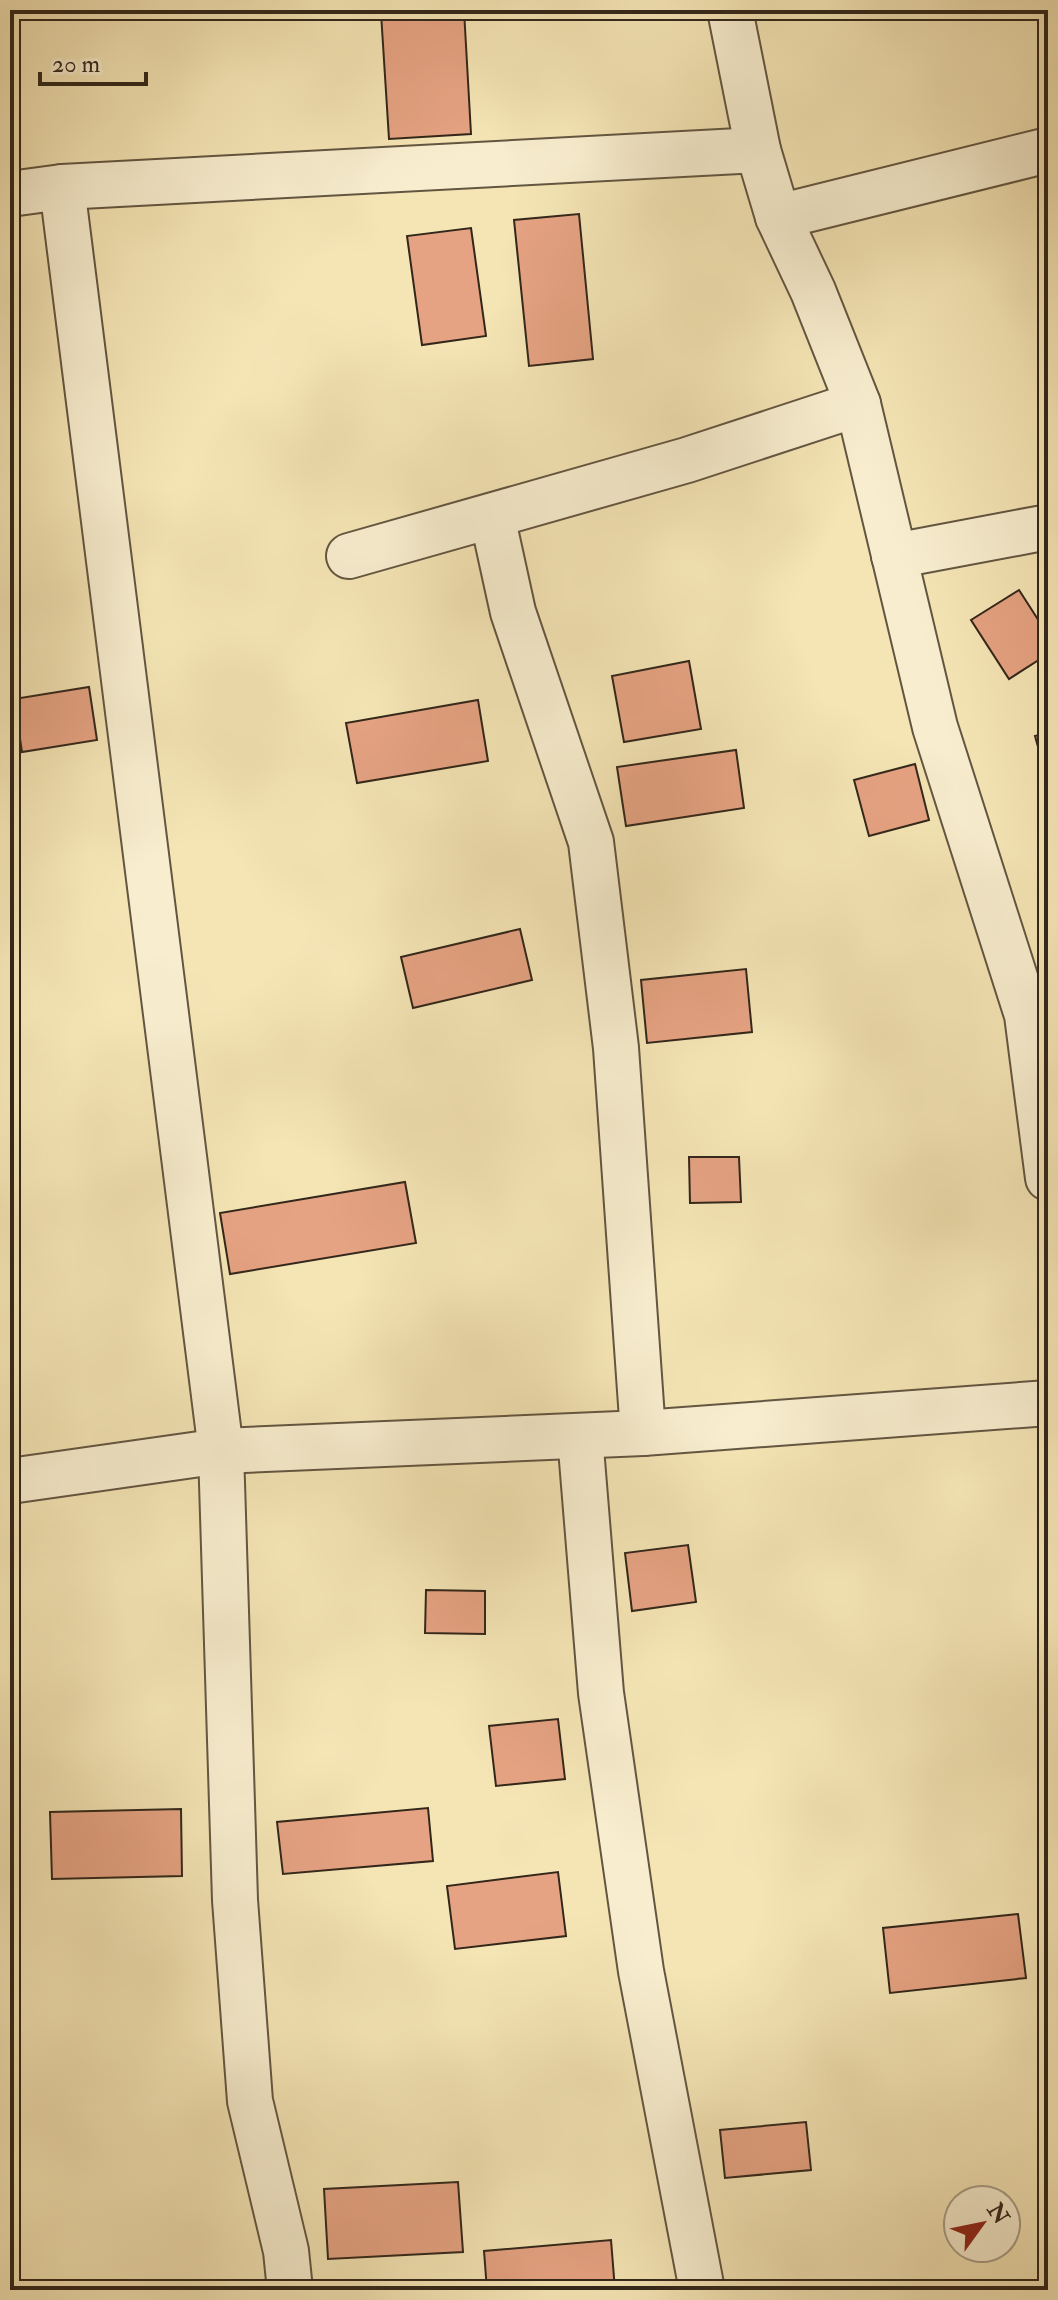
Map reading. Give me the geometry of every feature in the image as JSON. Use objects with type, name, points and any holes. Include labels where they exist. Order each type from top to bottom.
[{"type":"street","points":[[730,10],[758,150],[778,217],[813,291],[858,404],[935,727],[1027,1015],[1048,1178]]},
{"type":"street","points":[[10,194],[62,187],[758,150]]},
{"type":"street","points":[[778,217],[1048,150]]},
{"type":"street","points":[[62,187],[221,1451],[235,1900],[250,2101],[286,2251],[290,2290]]},
{"type":"street","points":[[349,556],[687,460],[858,404]]},
{"type":"street","points":[[492,516],[513,612],[591,842],[616,1048],[643,1433]]},
{"type":"street","points":[[894,556],[1048,527]]},
{"type":"street","points":[[10,1481],[221,1451],[643,1433],[1048,1403]]},
{"type":"street","points":[[580,1436],[603,1708],[641,1971],[702,2290]]},
{"type":"building","points":[[464,10],[471,134],[389,139],[381,13]]},
{"type":"building","points":[[579,214],[593,359],[529,366],[514,220]]},
{"type":"building","points":[[471,228],[486,336],[422,345],[407,236]]},
{"type":"building","points":[[1019,590],[1048,635],[1048,654],[1009,679],[971,620]]},
{"type":"building","points":[[689,661],[701,729],[624,742],[612,676]]},
{"type":"building","points":[[89,687],[97,740],[22,752],[14,699]]},
{"type":"building","points":[[478,700],[488,761],[357,783],[346,723]]},
{"type":"building","points":[[1048,733],[1048,783],[1035,736]]},
{"type":"building","points":[[736,750],[744,808],[626,826],[617,767]]},
{"type":"building","points":[[915,764],[929,820],[869,836],[854,780]]},
{"type":"building","points":[[520,929],[532,980],[413,1008],[401,957]]},
{"type":"building","points":[[746,969],[752,1032],[647,1043],[641,980]]},
{"type":"building","points":[[689,1157],[739,1157],[741,1202],[690,1203]]},
{"type":"building","points":[[405,1182],[416,1243],[230,1274],[220,1213]]},
{"type":"building","points":[[688,1545],[696,1602],[632,1611],[625,1553]]},
{"type":"building","points":[[13,1560],[20,1633],[10,1634],[10,1561]]},
{"type":"building","points":[[426,1590],[485,1591],[485,1634],[425,1633]]},
{"type":"building","points":[[558,1719],[565,1779],[496,1786],[489,1726]]},
{"type":"building","points":[[428,1808],[433,1861],[283,1874],[277,1822]]},
{"type":"building","points":[[181,1809],[182,1876],[52,1879],[50,1812]]},
{"type":"building","points":[[558,1872],[566,1936],[455,1949],[447,1886]]},
{"type":"building","points":[[1018,1914],[1026,1978],[890,1993],[883,1928]]},
{"type":"building","points":[[806,2122],[811,2170],[725,2178],[720,2130]]},
{"type":"building","points":[[458,2182],[463,2252],[328,2259],[324,2189]]},
{"type":"building","points":[[611,2240],[615,2290],[487,2290],[484,2251]]}]
